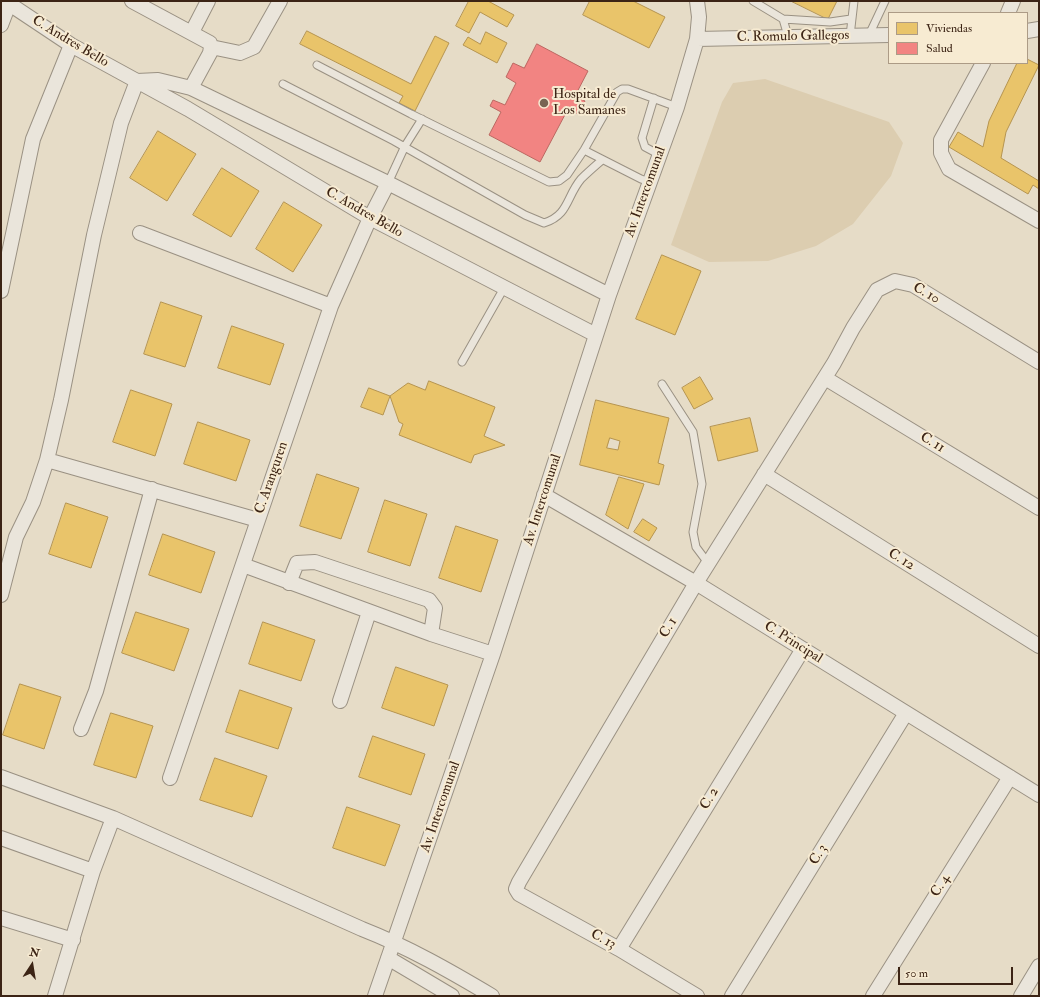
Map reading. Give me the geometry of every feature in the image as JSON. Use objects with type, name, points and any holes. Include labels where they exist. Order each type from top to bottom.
[{"type":"street","points":[[132,1],[210,43],[211,47],[200,74],[191,88]]},
{"type":"street","points":[[192,32],[208,1]]},
{"type":"street","points":[[211,47],[240,53],[254,47],[280,1]]},
{"type":"street","name":"Av. Intercomunal","points":[[375,996],[493,654],[609,295],[677,107],[697,39],[699,17],[697,1]]},
{"type":"street","points":[[1008,12],[1012,1]]},
{"type":"street","points":[[1,25],[7,3]]},
{"type":"street","name":"C. Andres Bello","points":[[7,3],[71,45],[188,109],[370,218],[596,335]]},
{"type":"street","points":[[1028,31],[1039,29]]},
{"type":"street","name":"C. Romulo Gallegos","points":[[697,39],[888,35]]},
{"type":"street","points":[[1,291],[33,139],[71,45]]},
{"type":"street","points":[[982,64],[941,140],[940,153],[949,169],[1039,221]]},
{"type":"street","points":[[1,595],[16,537],[33,502],[47,460],[61,400],[94,235],[120,123],[136,81],[158,80],[191,88],[388,183],[609,295]]},
{"type":"street","name":"C. Aranguren","points":[[170,778],[331,306],[370,218],[388,183]]},
{"type":"street","points":[[140,233],[331,306]]},
{"type":"street","name":"C. 10","points":[[825,378],[852,328],[877,290],[895,281],[913,285],[1039,362]]},
{"type":"street","name":"C. 1","points":[[519,882],[708,563],[825,378]]},
{"type":"street","name":"C. 11","points":[[825,378],[1039,508]]},
{"type":"street","points":[[47,460],[258,520]]},
{"type":"street","name":"C. 12","points":[[764,474],[1039,646]]},
{"type":"street","points":[[81,729],[96,691],[152,490]]},
{"type":"street","name":"C. Principal","points":[[544,495],[696,583],[1039,795]]},
{"type":"street","points":[[289,582],[297,563],[315,562],[430,600],[435,608],[431,634]]},
{"type":"street","points":[[243,565],[369,612],[493,654]]},
{"type":"street","points":[[340,701],[369,612]]},
{"type":"street","name":"C. 2","points":[[619,949],[803,649]]},
{"type":"street","name":"C. 3","points":[[732,996],[906,713]]},
{"type":"street","points":[[1,777],[113,818],[362,929],[393,941],[438,964],[492,996]]},
{"type":"street","name":"C. 4","points":[[873,996],[1010,777]]},
{"type":"street","points":[[55,996],[93,871],[113,818]]},
{"type":"street","points":[[1,838],[93,871]]},
{"type":"street","name":"C. 13","points":[[519,882],[516,889],[519,894],[619,949],[697,996]]},
{"type":"street","points":[[1,918],[73,940]]},
{"type":"street","points":[[388,958],[452,996]]},
{"type":"street","points":[[1021,996],[1039,966]]},
{"type":"lane","points":[[753,1],[783,19],[830,22],[851,19]]},
{"type":"lane","points":[[850,36],[854,1]]},
{"type":"lane","points":[[869,35],[885,1]]},
{"type":"lane","points":[[783,19],[788,36]]},
{"type":"lane","points":[[317,65],[549,182],[554,182],[564,178],[584,150],[617,92],[622,89],[628,89],[677,107]]},
{"type":"lane","points":[[283,84],[405,146],[525,215],[544,223],[562,214],[581,180],[602,160]]},
{"type":"lane","points":[[654,98],[642,138],[645,147],[660,155]]},
{"type":"lane","points":[[388,183],[405,146],[422,119]]},
{"type":"lane","points":[[584,150],[650,182]]},
{"type":"lane","points":[[462,362],[504,288]]},
{"type":"lane","points":[[662,384],[693,432],[702,484],[693,532],[696,548],[708,563]]},
{"type":"shaded area","points":[[765,79],[889,122],[903,143],[891,176],[853,224],[816,246],[768,261],[709,262],[671,245],[722,102],[733,83]]},
{"type":"building: Viviendas","points":[[469,1],[488,1],[514,15],[507,27],[480,12],[469,33],[456,26]]},
{"type":"building: Viviendas","points":[[590,1],[633,1],[665,17],[649,48],[583,15]]},
{"type":"building: Viviendas","points":[[791,1],[837,1],[828,19]]},
{"type":"building: Viviendas","points":[[307,31],[411,84],[435,36],[449,43],[415,111],[399,103],[403,96],[300,44]]},
{"type":"building: Viviendas","points":[[486,32],[507,43],[497,63],[463,45],[468,37],[480,44]]},
{"type":"building: Viviendas","points":[[1028,60],[1039,65],[1006,132],[1001,158],[1039,181],[1039,189],[1033,185],[1028,194],[949,147],[958,132],[983,147],[989,121],[1017,64],[1028,64]]},
{"type":"building: Viviendas","points":[[158,131],[196,154],[167,201],[130,178]]},
{"type":"building: Viviendas","points":[[222,168],[259,191],[231,237],[193,215]]},
{"type":"building: Viviendas","points":[[284,202],[322,225],[293,272],[256,249]]},
{"type":"building: Viviendas","points":[[662,255],[701,271],[675,335],[636,319]]},
{"type":"building: Viviendas","points":[[161,302],[202,316],[185,367],[144,354]]},
{"type":"building: Viviendas","points":[[232,326],[284,344],[270,385],[218,368]]},
{"type":"building: Viviendas","points":[[700,377],[713,399],[694,409],[682,388]]},
{"type":"building: Viviendas","points":[[429,381],[495,407],[484,436],[505,445],[474,455],[471,463],[399,435],[403,424],[399,422],[390,396],[408,383],[425,390]]},
{"type":"building: Viviendas","points":[[369,388],[390,396],[383,415],[361,407]]},
{"type":"building: Viviendas","points":[[131,390],[172,404],[155,456],[113,442]]},
{"type":"building: Viviendas","points":[[596,400],[669,418],[658,463],[664,465],[659,485],[580,465]],"holes":[[[610,438],[620,441],[618,450],[607,448]]]},
{"type":"building: Viviendas","points":[[750,418],[758,451],[718,461],[710,427]]},
{"type":"building: Viviendas","points":[[198,422],[250,440],[236,481],[184,464]]},
{"type":"building: Viviendas","points":[[317,474],[359,488],[341,539],[300,526]]},
{"type":"building: Viviendas","points":[[619,477],[644,484],[628,529],[606,515]]},
{"type":"building: Viviendas","points":[[385,500],[427,514],[410,566],[368,552]]},
{"type":"building: Viviendas","points":[[66,503],[108,517],[91,568],[49,554]]},
{"type":"building: Viviendas","points":[[643,519],[657,528],[649,541],[634,532]]},
{"type":"building: Viviendas","points":[[456,526],[498,540],[481,592],[439,578]]},
{"type":"building: Viviendas","points":[[163,534],[215,552],[201,593],[149,575]]},
{"type":"building: Viviendas","points":[[136,612],[189,629],[174,671],[122,653]]},
{"type":"building: Viviendas","points":[[263,622],[315,640],[301,681],[249,664]]},
{"type":"building: Viviendas","points":[[396,667],[448,685],[434,726],[382,708]]},
{"type":"building: Viviendas","points":[[20,684],[61,697],[44,749],[3,735]]},
{"type":"building: Viviendas","points":[[240,690],[292,708],[278,749],[226,732]]},
{"type":"building: Viviendas","points":[[111,713],[153,726],[136,778],[94,765]]},
{"type":"building: Viviendas","points":[[373,736],[425,754],[411,795],[359,777]]},
{"type":"building: Viviendas","points":[[215,758],[267,776],[252,817],[200,800]]},
{"type":"building: Viviendas","points":[[347,807],[400,825],[385,866],[333,848]]},
{"type":"building: Salud","points":[[537,44],[588,71],[575,96],[585,101],[578,114],[568,109],[540,162],[489,135],[501,112],[490,106],[493,100],[505,105],[516,83],[506,77],[513,63],[524,68]]},
{"type":"place","name":"Hospital de Los Samanes","points":[[544,103]]}]
